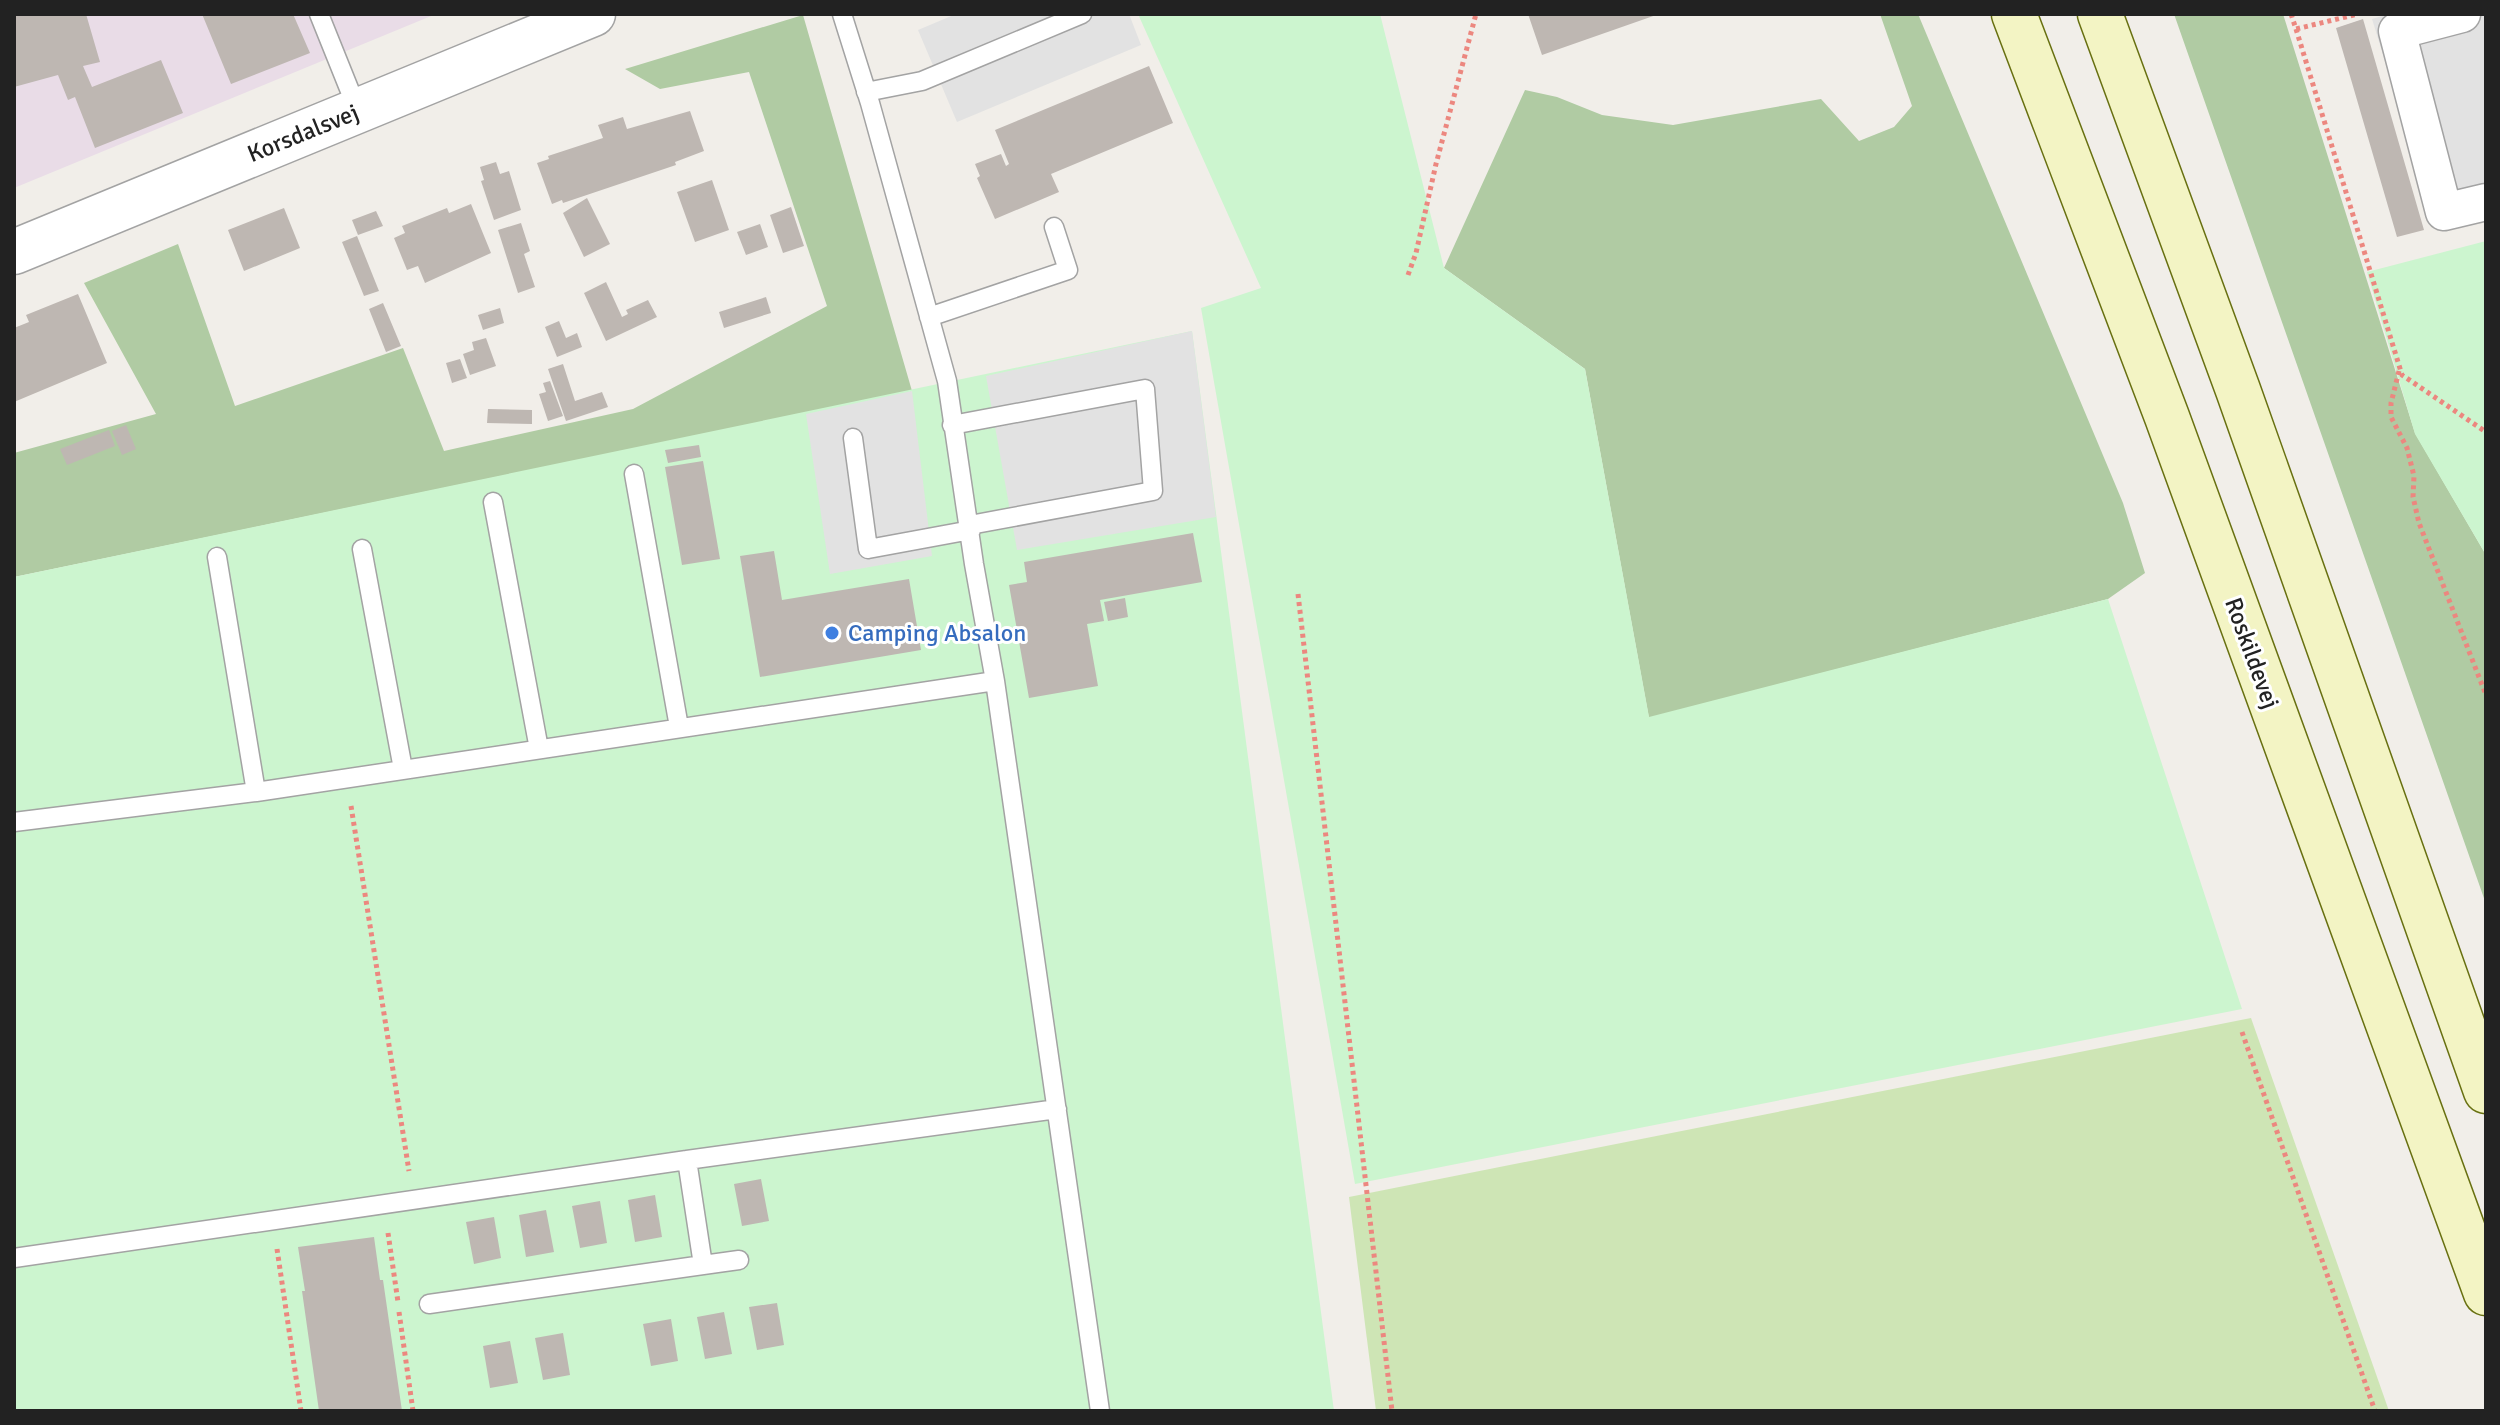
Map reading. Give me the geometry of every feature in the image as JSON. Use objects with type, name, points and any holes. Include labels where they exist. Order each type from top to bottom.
[{"type":"main road","name":"Roskildevej","points":[[2014,14],[2167,417],[2486,1293]]},
{"type":"main road","points":[[2100,14],[2244,405],[2486,1091]]},
{"type":"street","name":"Korsdalsvej","points":[[14,252],[593,14]]},
{"type":"street","points":[[2462,14],[2397,31],[2444,212],[2486,202]]},
{"type":"lane","points":[[319,14],[358,111]]},
{"type":"lane","points":[[842,14],[947,381],[995,681],[1100,1411]]},
{"type":"lane","points":[[866,92],[922,81],[1082,14]]},
{"type":"lane","points":[[929,317],[1068,270],[1054,227]]},
{"type":"lane","points":[[853,438],[868,549],[1153,491],[1145,389],[952,425]]},
{"type":"lane","points":[[634,474],[679,727]]},
{"type":"lane","points":[[493,502],[539,749]]},
{"type":"lane","points":[[362,549],[403,769]]},
{"type":"lane","points":[[217,557],[256,792]]},
{"type":"lane","points":[[14,822],[256,792],[995,681]]},
{"type":"lane","points":[[14,1258],[1057,1109]]},
{"type":"lane","points":[[687,1160],[703,1265]]},
{"type":"lane","points":[[429,1304],[739,1260]]},
{"type":"path","points":[[1408,275],[1476,14]]},
{"type":"path","points":[[2291,14],[2402,375],[2486,432]]},
{"type":"path","points":[[2296,29],[2358,14]]},
{"type":"path","points":[[2400,368],[2391,403],[2391,417],[2407,448],[2414,476],[2413,497],[2419,523],[2486,695]]},
{"type":"path","points":[[1298,594],[1392,1411]]},
{"type":"path","points":[[347,778],[414,1200]]},
{"type":"path","points":[[2242,1032],[2375,1411]]},
{"type":"path","points":[[273,1220],[301,1411]]},
{"type":"shaded area","points":[[14,14],[436,14],[14,188]]},
{"type":"shaded area","points":[[956,14],[1129,14],[1141,45],[957,122],[918,30]]},
{"type":"shaded area","points":[[2389,14],[2486,14],[2486,218],[2437,230],[2372,19]]},
{"type":"shaded area","points":[[1192,331],[1216,517],[1017,550],[986,376]]},
{"type":"shaded area","points":[[912,391],[932,556],[830,574],[806,414]]},
{"type":"green space","points":[[1138,14],[1380,14],[1444,268],[1585,369],[1649,717],[2108,599],[2242,1009],[1355,1184],[1201,308],[1261,288]]},
{"type":"green space","points":[[1880,14],[1918,14],[2123,503],[2145,573],[2108,599],[1649,718],[1585,369],[1444,268],[1525,90],[1557,97],[1602,115],[1673,125],[1821,99],[1859,141],[1894,127],[1912,106]]},
{"type":"green space","points":[[2174,14],[2283,14],[2415,433],[2486,555],[2486,904]]},
{"type":"green space","points":[[803,15],[912,391],[14,577],[14,453],[156,414],[84,283],[178,244],[235,406],[403,348],[444,451],[633,409],[827,306],[749,72],[660,89],[625,69]]},
{"type":"green space","points":[[2486,241],[2486,555],[2415,434],[2367,272]]},
{"type":"green space","points":[[1192,331],[1334,1411],[14,1411],[14,577]]},
{"type":"green space","points":[[2251,1018],[2389,1411],[1376,1411],[1349,1197]]},
{"type":"building","points":[[14,14],[86,14],[100,62],[83,66],[92,87],[161,60],[183,113],[95,148],[75,97],[68,100],[58,75],[14,87]]},
{"type":"building","points":[[202,14],[293,14],[310,53],[231,84]]},
{"type":"building","points":[[1528,14],[1659,14],[1542,55]]},
{"type":"building","points":[[2363,19],[2424,230],[2397,237],[2336,28]]},
{"type":"building","points":[[1149,66],[1173,123],[1051,174],[1059,192],[995,219],[977,178],[980,176],[975,164],[1001,154],[1006,166],[1009,164],[995,130]]},
{"type":"building","points":[[690,111],[704,151],[675,162],[676,165],[552,204],[537,163],[549,159],[548,156],[603,138],[598,125],[623,117],[627,129]]},
{"type":"building","points":[[496,162],[500,174],[509,171],[521,210],[494,220],[481,181],[484,180],[480,167]]},
{"type":"building","points":[[712,180],[729,230],[695,242],[677,192]]},
{"type":"building","points":[[587,198],[610,244],[584,257],[563,213]]},
{"type":"building","points":[[471,204],[491,253],[425,283],[418,266],[407,270],[394,238],[405,233],[402,226],[447,208],[449,213]]},
{"type":"building","points":[[791,207],[804,246],[783,253],[770,215]]},
{"type":"building","points":[[284,208],[300,248],[244,271],[228,230]]},
{"type":"building","points":[[376,211],[383,226],[358,235],[352,220]]},
{"type":"building","points":[[521,223],[530,251],[524,254],[535,287],[518,293],[498,230]]},
{"type":"building","points":[[760,224],[768,247],[746,255],[737,232]]},
{"type":"building","points":[[357,236],[379,291],[364,296],[342,242]]},
{"type":"building","points":[[606,282],[622,317],[628,314],[626,310],[648,300],[657,317],[606,341],[584,293]]},
{"type":"building","points":[[78,294],[107,363],[14,402],[14,328],[29,322],[26,315]]},
{"type":"building","points":[[766,297],[771,313],[724,328],[719,312]]},
{"type":"building","points":[[383,303],[401,346],[386,352],[369,309]]},
{"type":"building","points":[[500,308],[504,323],[483,330],[478,315]]},
{"type":"building","points":[[559,321],[566,338],[577,333],[582,347],[557,357],[545,327]]},
{"type":"building","points":[[486,338],[496,366],[470,375],[463,354],[474,350],[472,342]]},
{"type":"building","points":[[460,359],[467,378],[452,383],[446,363]]},
{"type":"building","points":[[563,364],[575,401],[602,392],[608,407],[566,421],[548,369]]},
{"type":"building","points":[[550,381],[563,416],[548,421],[539,394],[546,392],[543,383]]},
{"type":"building","points":[[488,409],[532,410],[532,424],[487,423]]},
{"type":"building","points":[[126,425],[136,449],[122,455],[112,431]]},
{"type":"building","points":[[109,430],[115,446],[67,465],[60,449]]},
{"type":"building","points":[[699,445],[701,457],[668,463],[665,450]]},
{"type":"building","points":[[703,461],[720,559],[682,565],[665,467]]},
{"type":"building","points":[[1193,533],[1202,582],[1100,600],[1104,621],[1087,624],[1098,686],[1029,698],[1009,585],[1027,582],[1024,562]]},
{"type":"building","points":[[774,551],[782,600],[909,579],[921,650],[760,677],[740,556]]},
{"type":"building","points":[[1125,598],[1128,617],[1108,621],[1104,602]]},
{"type":"building","points":[[761,1179],[769,1221],[742,1226],[734,1184]]},
{"type":"building","points":[[655,1195],[662,1237],[635,1242],[628,1200]]},
{"type":"building","points":[[600,1201],[607,1243],[580,1248],[572,1206]]},
{"type":"building","points":[[546,1210],[554,1252],[526,1257],[519,1215]]},
{"type":"building","points":[[494,1217],[501,1258],[474,1264],[466,1222]]},
{"type":"building","points":[[374,1237],[402,1411],[319,1411],[298,1247]]},
{"type":"building","points":[[777,1303],[784,1345],[757,1350],[749,1307]]},
{"type":"building","points":[[724,1312],[732,1354],[705,1359],[697,1317]]},
{"type":"building","points":[[671,1319],[678,1361],[651,1366],[643,1324]]},
{"type":"building","points":[[563,1333],[570,1375],[543,1380],[535,1338]]},
{"type":"building","points":[[510,1341],[518,1383],[490,1388],[483,1346]]},
{"type":"place","name":"Camping Absalon","points":[[832,633]]}]
